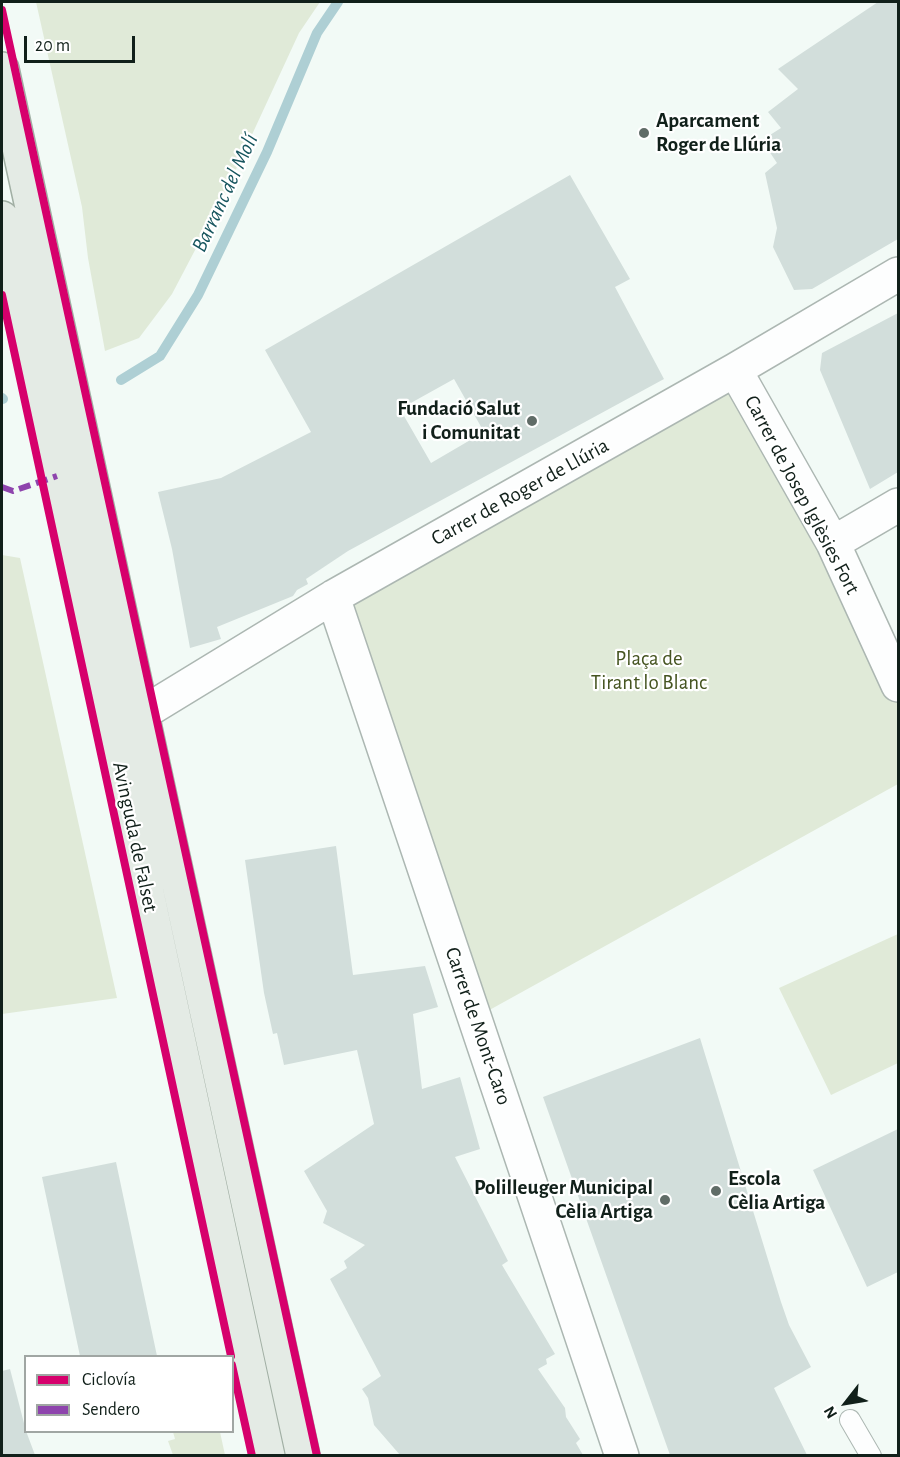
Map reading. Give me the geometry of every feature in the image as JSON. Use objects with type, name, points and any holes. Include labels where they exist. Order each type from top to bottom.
[{"type":"main road","name":"Avinguda de Falset","points":[[2,69],[303,1455]]},
{"type":"main road","name":"Avinguda de Falset","points":[[2,218],[268,1455]]},
{"type":"street","name":"Carrer de Roger de Llúria","points":[[143,713],[333,597],[735,370],[898,274]]},
{"type":"street","name":"Carrer de Josep Iglèsies Fort","points":[[735,370],[833,543],[895,673]]},
{"type":"street","points":[[833,543],[898,505]]},
{"type":"street","name":"Carrer de Mont-Caro","points":[[333,597],[622,1455]]},
{"type":"lane","points":[[850,1420],[871,1455]]},
{"type":"green space","points":[[36,2],[320,2],[299,33],[225,193],[172,294],[139,338],[105,351],[88,258],[82,207]]},
{"type":"green space","name":"Plaça de Tirant lo Blanc","points":[[735,370],[898,685],[898,784],[475,1018],[333,597]]},
{"type":"green space","points":[[2,555],[20,558],[117,998],[2,1014]]},
{"type":"green space","points":[[898,934],[898,1063],[831,1095],[779,988]]},
{"type":"green space","points":[[173,1433],[220,1433],[225,1455],[173,1455],[168,1441],[175,1439]]},
{"type":"building","points":[[878,2],[898,2],[898,239],[812,289],[794,290],[773,247],[777,228],[765,173],[777,163],[769,151],[777,147],[770,135],[781,128],[768,112],[798,89],[778,69]]},
{"type":"building","points":[[570,175],[630,279],[615,287],[664,379],[348,551],[306,579],[308,584],[297,590],[293,596],[217,627],[221,639],[190,648],[172,549],[158,492],[221,478],[311,432],[265,350]],"holes":[[[454,379],[484,432],[431,463],[400,409]]]},
{"type":"building","points":[[898,313],[898,472],[870,489],[820,370],[822,353]]},
{"type":"building","points":[[336,846],[353,975],[425,966],[438,1007],[413,1014],[422,1089],[460,1077],[480,1149],[455,1157],[508,1261],[502,1265],[555,1354],[546,1359],[547,1364],[538,1369],[565,1408],[566,1417],[580,1439],[576,1443],[583,1455],[400,1455],[374,1425],[368,1398],[362,1389],[381,1376],[330,1279],[347,1268],[344,1261],[365,1245],[323,1223],[327,1211],[304,1171],[374,1124],[357,1050],[284,1065],[277,1033],[273,1034],[264,993],[245,860]]},
{"type":"building","name":"Polilleuger Municipal Cèlia Artiga","points":[[700,1038],[781,1302],[789,1325],[811,1367],[774,1388],[807,1455],[670,1455],[543,1097]]},
{"type":"building","points":[[898,1129],[898,1272],[867,1287],[813,1170]]},
{"type":"building","points":[[116,1162],[157,1355],[80,1355],[42,1177]]},
{"type":"building","points":[[10,1369],[24,1423],[24,1433],[27,1433],[35,1455],[2,1455],[2,1371]]},
{"type":"waterway","name":"Barranc del Molí","points":[[121,380],[160,356],[198,295],[267,152],[317,33],[338,2]]},
{"type":"marked path","points":[[2,487],[13,491],[57,476]]},
{"type":"cycle path","points":[[2,10],[317,1456]]},
{"type":"cycle path","points":[[2,295],[231,1355]]},
{"type":"cycle path","points":[[234,1374],[252,1456]]},
{"type":"place","name":"Aparcament Roger de Llúria","points":[[644,133]]},
{"type":"place","name":"Fundació Salut i Comunitat","points":[[532,421]]},
{"type":"place","name":"Escola Cèlia Artiga","points":[[716,1191]]},
{"type":"place","name":"Polilleuger Municipal Cèlia Artiga","points":[[665,1200]]}]
